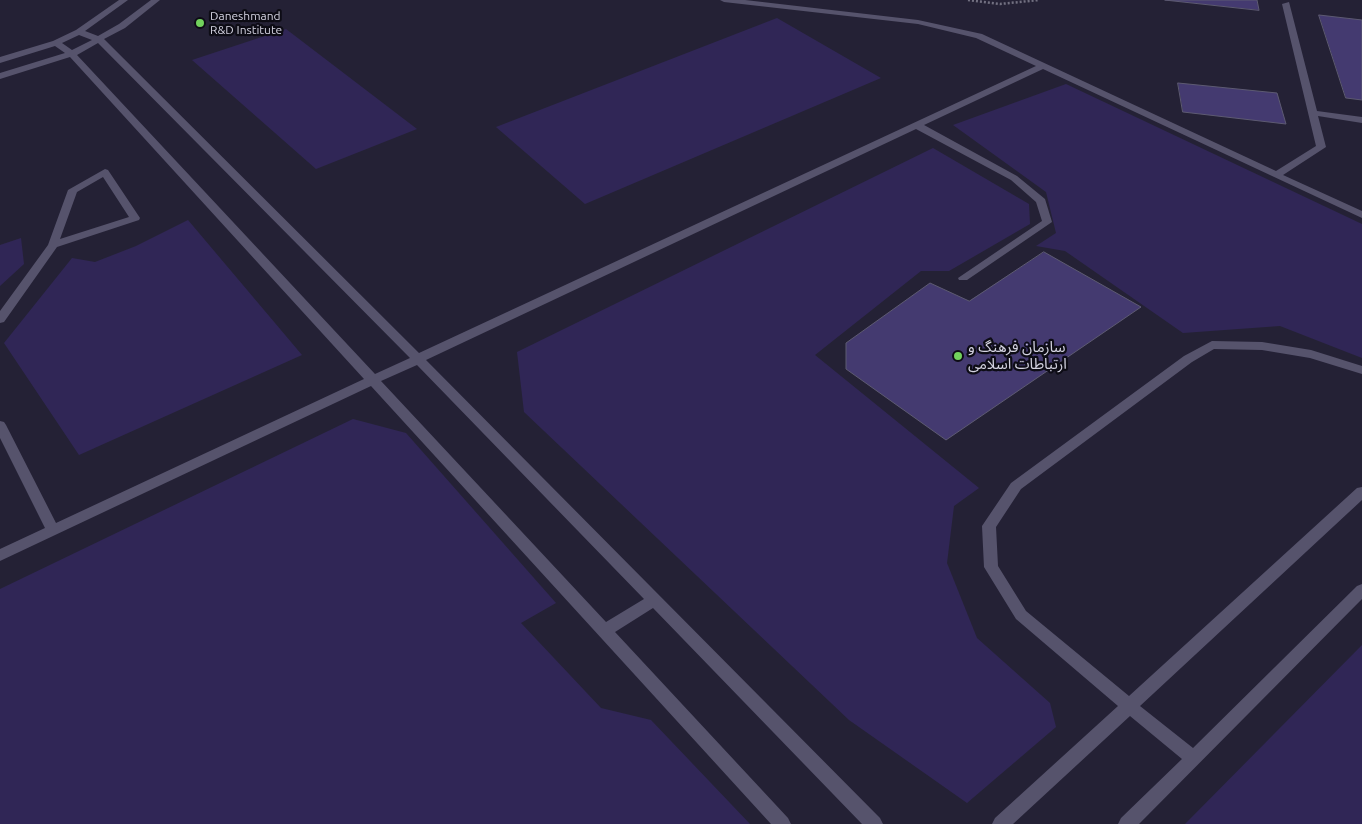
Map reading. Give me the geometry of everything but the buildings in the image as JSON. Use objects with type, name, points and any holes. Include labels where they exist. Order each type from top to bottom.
[{"type":"lane","points":[[0,60],[56,43],[79,32],[124,0]]},
{"type":"lane","points":[[0,76],[72,54],[122,26],[156,0]]},
{"type":"lane","points":[[724,0],[918,22],[979,36],[1362,215]]},
{"type":"lane","points":[[1276,175],[1321,148],[1286,4]]},
{"type":"lane","points":[[79,32],[100,40],[418,359],[874,824]]},
{"type":"lane","points":[[56,43],[72,54],[782,824]]},
{"type":"lane","points":[[0,555],[1044,66]]},
{"type":"lane","points":[[1313,114],[1362,120]]},
{"type":"lane","points":[[916,125],[1014,178],[1041,201],[1047,222],[963,278]]},
{"type":"lane","points":[[0,319],[53,245],[73,190],[105,172],[135,218],[53,245]]},
{"type":"lane","points":[[1193,758],[1128,706],[1021,615],[991,567],[989,526],[1016,486],[1188,358],[1212,345],[1262,346],[1311,354],[1362,370]]},
{"type":"lane","points":[[0,425],[53,530]]},
{"type":"lane","points":[[1001,824],[1362,492]]},
{"type":"lane","points":[[1127,824],[1362,590]]},
{"type":"lane","points":[[604,631],[655,600]]},
{"type":"path","points":[[968,0],[1000,4],[1039,0]]},
{"type":"shaded area","points":[[777,18],[881,78],[585,204],[496,127]]},
{"type":"shaded area","points":[[286,29],[417,129],[316,169],[192,60]]},
{"type":"shaded area","points":[[1066,84],[1362,224],[1362,358],[1280,326],[1183,333],[1065,251],[1036,246],[1056,233],[1046,192],[953,125]]},
{"type":"shaded area","points":[[933,148],[1029,204],[1030,224],[949,271],[921,271],[815,355],[979,488],[954,506],[947,563],[977,638],[1050,703],[1056,727],[967,803],[849,720],[524,412],[517,352]]},
{"type":"shaded area","points":[[188,220],[302,355],[79,455],[4,343],[72,258],[95,262],[136,246]]},
{"type":"shaded area","points":[[21,238],[24,264],[0,286],[0,245]]},
{"type":"shaded area","points":[[353,419],[406,433],[556,603],[521,623],[601,708],[651,720],[750,824],[0,824],[0,589]]},
{"type":"shaded area","points":[[1362,645],[1362,824],[1185,824]]},
{"type":"place","name":"Daneshmand R&D Institute","points":[[200,23]]},
{"type":"place","name":"سازمان فرهنگ و ارتباطات اسلامی","points":[[958,356]]}]
